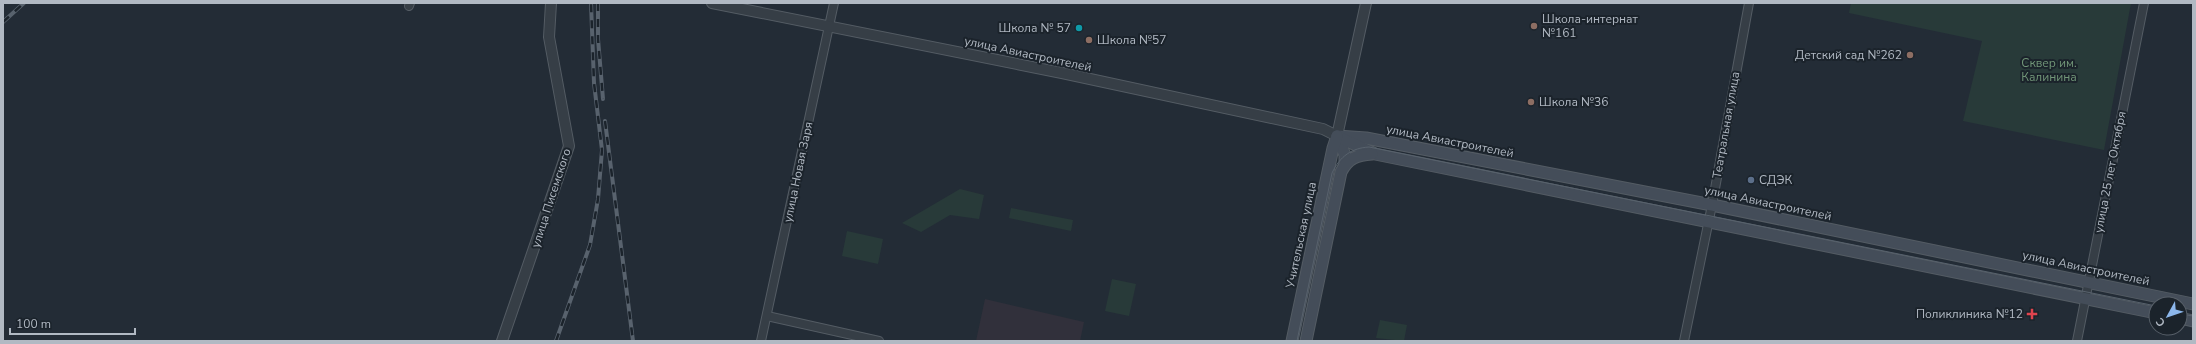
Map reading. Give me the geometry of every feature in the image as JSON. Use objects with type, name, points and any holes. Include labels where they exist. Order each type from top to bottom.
[{"type":"main road","name":"улица Авиастроителей","points":[[1337,136],[1375,154],[2148,311]]},
{"type":"main road","name":"улица Авиастроителей","points":[[1337,136],[1374,139],[1712,205],[2193,304]]},
{"type":"main road","points":[[1306,341],[1341,172],[1345,164],[1346,154],[1337,136]]},
{"type":"main road","name":"Учительская улица","points":[[1292,341],[1332,148],[1337,136]]},
{"type":"main road","points":[[1345,164],[1357,155],[1375,154]]},
{"type":"street","name":"улица Писемского","points":[[502,341],[569,146],[550,37],[551,3]]},
{"type":"street","name":"улица Авиастроителей","points":[[712,3],[830,26],[1323,129],[1337,136]]},
{"type":"street","name":"улица Новая Заря","points":[[761,341],[834,3]]},
{"type":"street","name":"Учительская улица","points":[[1337,136],[1366,3]]},
{"type":"street","name":"Театральная улица","points":[[1684,341],[1712,205],[1749,3]]},
{"type":"street","name":"улица 25 лет Октября","points":[[2077,341],[2144,3]]},
{"type":"street","points":[[767,316],[879,341]]},
{"type":"shaded area","points":[[985,299],[1084,322],[1080,341],[976,341]]},
{"type":"green space","name":"Сквер им. Калинина","points":[[1851,3],[2131,3],[2104,150],[1963,121],[1982,41],[1849,13]]},
{"type":"green space","points":[[960,189],[984,195],[979,219],[950,215],[921,232],[902,223]]},
{"type":"green space","points":[[1011,208],[1073,220],[1071,231],[1009,218]]},
{"type":"green space","points":[[847,231],[883,239],[878,264],[842,256]]},
{"type":"green space","points":[[1112,279],[1136,284],[1129,316],[1105,311]]},
{"type":"green space","points":[[1380,320],[1407,325],[1404,341],[1376,338]]},
{"type":"tram line","points":[[1297,341],[1332,173],[1335,167],[1347,154],[1357,149],[1369,147],[2148,304]]},
{"type":"tram line","points":[[2188,315],[2193,316]]},
{"type":"railway","points":[[3,22],[24,3]]},
{"type":"railway","points":[[556,341],[590,245],[598,199],[602,150],[594,83],[591,3]]},
{"type":"railway","points":[[598,3],[598,39],[603,99]]},
{"type":"railway","points":[[605,121],[633,341]]},
{"type":"place","name":"Школа-интернат №161","points":[[1534,26]]},
{"type":"place","name":"Школа № 57","points":[[1079,28]]},
{"type":"place","name":"Школа №57","points":[[1089,40]]},
{"type":"place","name":"Детский сад №262","points":[[1910,55]]},
{"type":"place","name":"Школа №36","points":[[1531,102]]},
{"type":"place","name":"СДЭК","points":[[1751,180]]},
{"type":"place","name":"Поликлиника №12","points":[[2032,314]]}]
